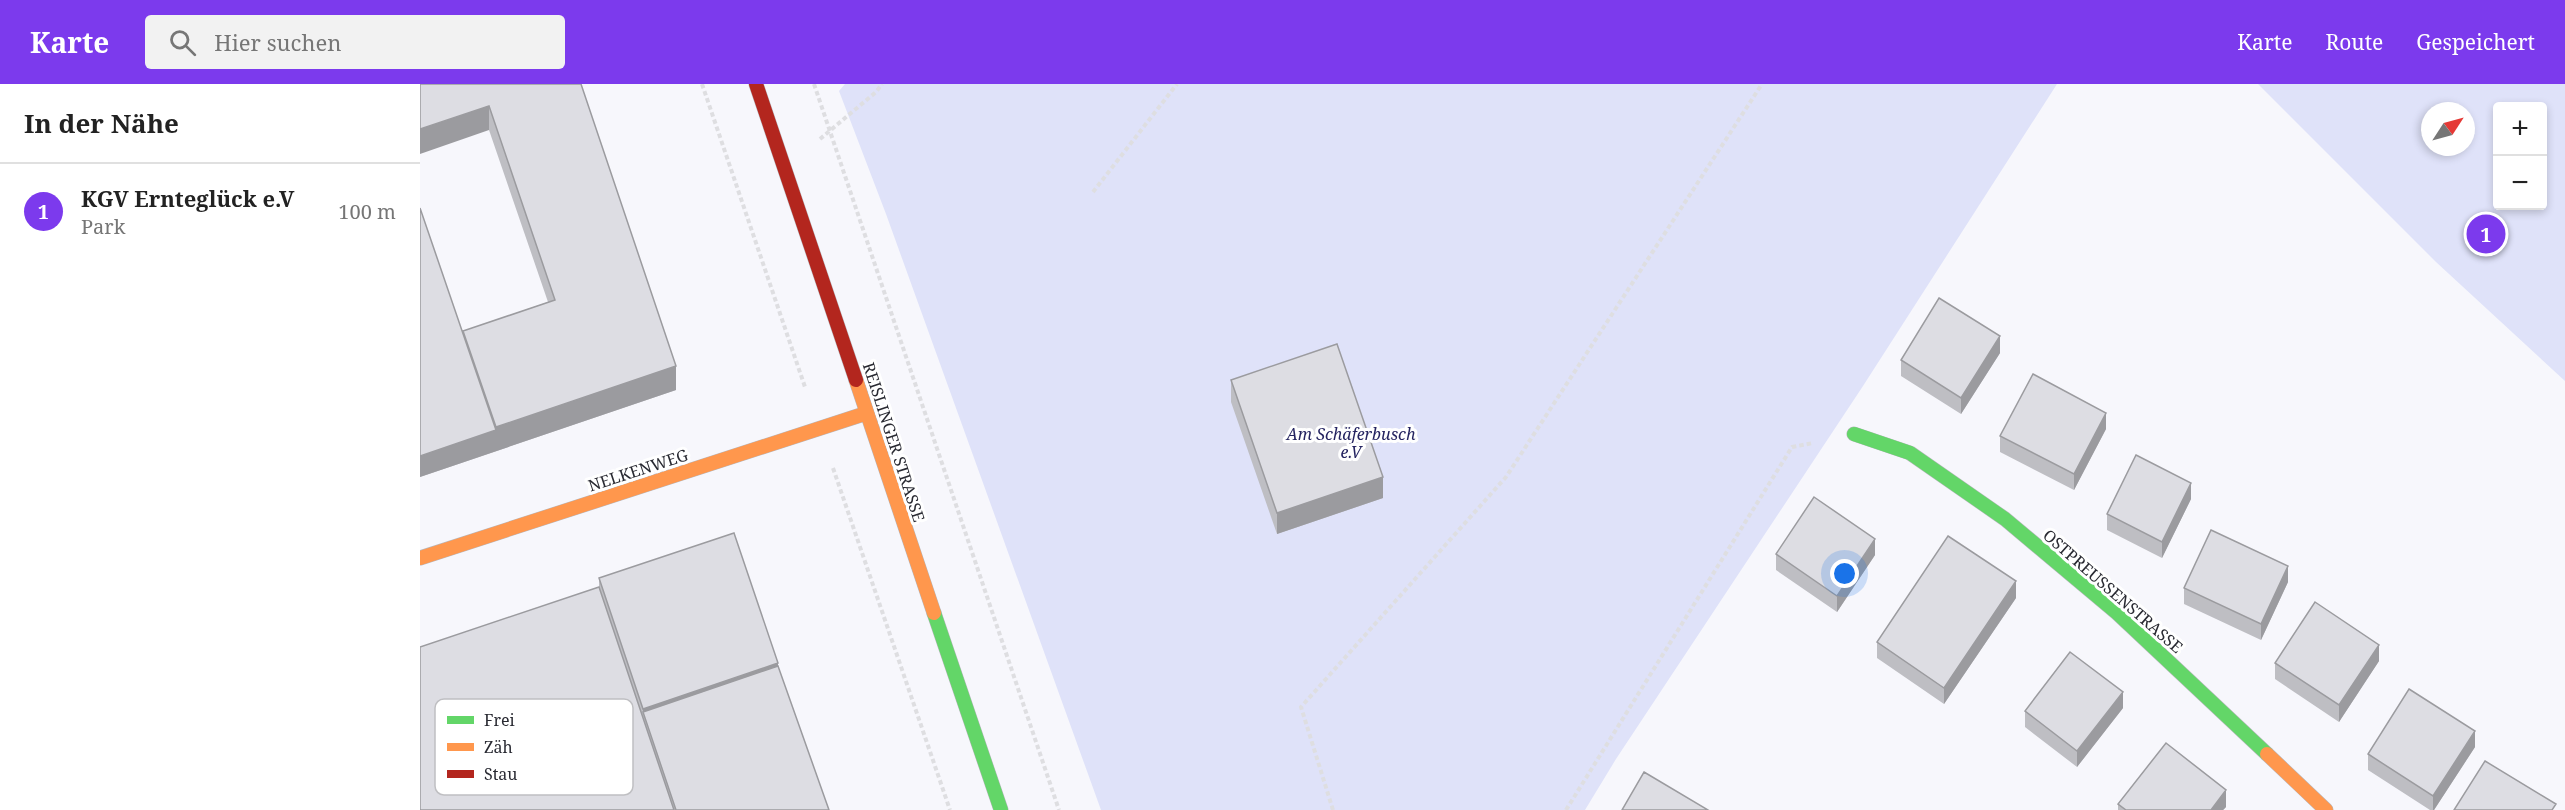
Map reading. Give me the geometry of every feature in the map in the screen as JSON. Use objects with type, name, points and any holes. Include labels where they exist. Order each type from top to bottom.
[{"type":"street","name":"REISLINGER STRASSE","points":[[756,84],[1001,810]]},
{"type":"street","name":"NELKENWEG","points":[[420,558],[867,413]]},
{"type":"street","name":"OSTPREUSSENSTRASSE","points":[[1854,434],[1910,453],[2005,519],[2117,613],[2326,810]]},
{"type":"path","points":[[814,84],[1059,810]]},
{"type":"path","points":[[785,168],[876,92],[882,84]]},
{"type":"path","points":[[1092,192],[1177,84]]},
{"type":"path","points":[[1333,810],[1300,707],[1506,477],[1762,84]]},
{"type":"path","points":[[1566,810],[1792,447],[1854,434]]},
{"type":"green space","name":"Am Schäferbusch e.V","points":[[845,84],[2057,84],[1863,386],[1616,759],[1585,810],[1101,810],[886,214],[839,91]]},
{"type":"green space","points":[[2258,84],[2565,84],[2565,381],[2436,262]]},
{"type":"building","points":[[420,84],[581,84],[676,366],[496,427],[463,331],[555,300],[489,106],[420,129]]},
{"type":"building","points":[[420,208],[496,430],[420,456]]},
{"type":"building","points":[[1939,298],[2000,336],[1961,398],[1901,360]]},
{"type":"building","points":[[1337,344],[1383,477],[1277,513],[1231,380]]},
{"type":"building","points":[[2033,374],[2106,413],[2074,474],[2000,436]]},
{"type":"building","points":[[2136,455],[2191,483],[2162,542],[2107,514]]},
{"type":"building","points":[[1814,497],[1875,539],[1837,596],[1776,554]]},
{"type":"building","points":[[2211,530],[2288,566],[2261,624],[2184,588]]},
{"type":"building","points":[[734,533],[778,663],[643,709],[599,578]]},
{"type":"building","points":[[1948,536],[2016,581],[1944,688],[1877,642]]},
{"type":"building","points":[[599,587],[674,810],[420,810],[420,647]]},
{"type":"building","points":[[2315,602],[2379,645],[2339,705],[2275,663]]},
{"type":"building","points":[[2070,652],[2123,692],[2077,751],[2025,711]]},
{"type":"building","points":[[778,666],[829,810],[676,810],[643,712]]},
{"type":"building","points":[[2409,689],[2475,731],[2433,796],[2368,754]]},
{"type":"building","points":[[2166,743],[2226,790],[2211,810],[2126,810],[2118,804]]},
{"type":"building","points":[[2485,761],[2556,804],[2552,810],[2454,810]]},
{"type":"building","points":[[1644,772],[1708,810],[1622,810]]},
{"type":"traffic: fast","points":[[1854,434],[1910,453],[2005,519],[2117,613],[2267,754]]},
{"type":"traffic: fast","points":[[934,613],[1001,810]]},
{"type":"traffic: slow","points":[[856,380],[934,613]]},
{"type":"traffic: slow","points":[[420,558],[867,413]]},
{"type":"traffic: slow","points":[[2267,754],[2326,810]]},
{"type":"traffic: jam","points":[[756,84],[856,380]]},
{"type":"place","name":"KGV Ernteglück e.V","points":[[2486,234]]}]
